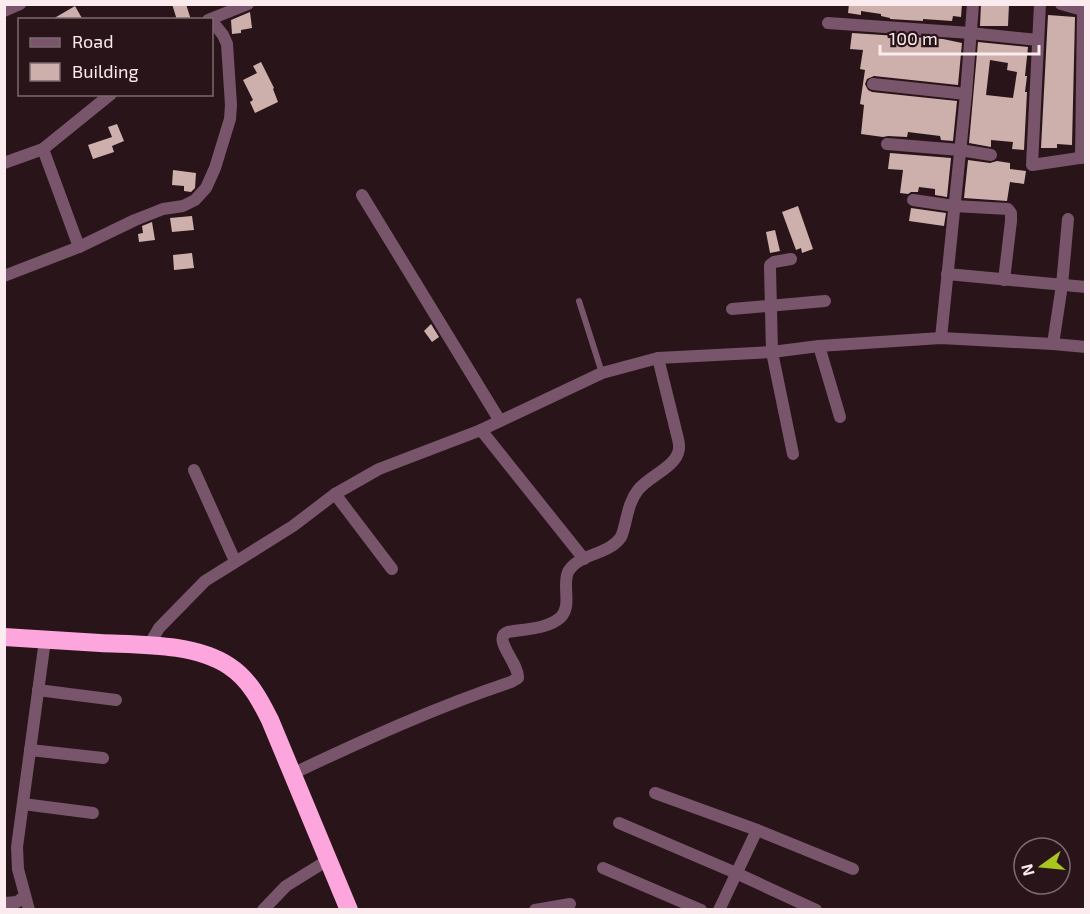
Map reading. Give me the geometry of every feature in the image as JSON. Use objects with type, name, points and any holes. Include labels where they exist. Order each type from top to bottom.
[{"type":"highway","points":[[4,637],[149,645],[205,655],[229,666],[250,686],[260,701],[349,909]]},
{"type":"street","points":[[4,11],[20,4]]},
{"type":"street","points":[[213,19],[248,4]]},
{"type":"street","points":[[941,338],[973,4]]},
{"type":"street","points":[[1040,4],[1032,165],[1083,157],[1084,10],[1061,4]]},
{"type":"street","points":[[4,276],[79,247],[163,209],[183,206],[195,200],[206,188],[215,168],[230,118],[231,105],[227,44],[224,34],[213,23]]},
{"type":"street","points":[[828,23],[1038,40]]},
{"type":"street","points":[[873,84],[966,94]]},
{"type":"street","points":[[4,163],[43,148],[108,96]]},
{"type":"street","points":[[887,144],[991,155]]},
{"type":"street","points":[[43,148],[79,247]]},
{"type":"street","points":[[362,195],[500,421]]},
{"type":"street","points":[[913,200],[1010,211],[1011,221],[1004,280]]},
{"type":"street","points":[[1053,344],[1062,285],[1068,219]]},
{"type":"street","points":[[792,259],[774,262],[770,265],[772,352],[793,454]]},
{"type":"street","points":[[947,274],[1086,287]]},
{"type":"street","points":[[732,309],[825,301]]},
{"type":"street","points":[[149,645],[159,628],[206,581],[293,526],[335,494],[379,470],[481,430],[602,373],[658,358],[772,352],[819,346],[941,338],[1086,347]]},
{"type":"street","points":[[819,346],[840,417]]},
{"type":"street","points":[[292,774],[400,724],[518,678],[517,670],[501,639],[504,633],[542,626],[554,622],[563,615],[569,571],[575,564],[604,551],[621,537],[629,507],[636,492],[674,460],[678,453],[678,439],[658,358]]},
{"type":"street","points":[[481,430],[584,559]]},
{"type":"street","points":[[194,470],[235,561]]},
{"type":"street","points":[[335,494],[392,569]]},
{"type":"street","points":[[29,909],[18,869],[17,847],[45,640]]},
{"type":"street","points":[[38,690],[116,700]]},
{"type":"street","points":[[30,750],[103,758]]},
{"type":"street","points":[[655,793],[758,830],[853,869]]},
{"type":"street","points":[[23,804],[93,813]]},
{"type":"street","points":[[619,823],[816,909]]},
{"type":"street","points":[[719,909],[758,830]]},
{"type":"street","points":[[263,909],[286,886],[328,860]]},
{"type":"street","points":[[603,868],[700,909]]},
{"type":"street","points":[[4,903],[17,902],[25,897]]},
{"type":"street","points":[[535,909],[570,904]]},
{"type":"lane","points":[[579,301],[602,373]]},
{"type":"building","points":[[172,4],[186,4],[190,18],[176,18]]},
{"type":"building","points":[[849,4],[962,4],[961,17],[953,16],[952,21],[923,19],[923,21],[890,19],[881,14],[861,11],[861,15],[848,13]]},
{"type":"building","points":[[981,4],[1009,4],[1008,26],[980,26]]},
{"type":"building","points":[[75,6],[82,18],[54,18]]},
{"type":"building","points":[[250,12],[252,28],[232,34],[231,20]]},
{"type":"building","points":[[1048,15],[1075,17],[1072,145],[1057,144],[1057,148],[1041,148]]},
{"type":"building","points":[[852,33],[943,39],[962,43],[958,85],[874,76],[867,79],[865,84],[872,92],[957,101],[953,141],[941,140],[940,136],[908,132],[907,137],[861,134],[864,105],[860,104],[865,70],[860,69],[863,50],[850,49]]},
{"type":"building","points":[[978,42],[1028,47],[1025,76],[1027,76],[1025,92],[1027,92],[1024,150],[1012,149],[1013,142],[991,140],[991,147],[969,143]],"holes":[[[990,60],[1008,63],[1007,70],[1017,72],[1013,98],[986,95]]]},
{"type":"building","points":[[261,62],[278,102],[255,113],[250,102],[253,100],[243,80],[257,73],[253,66]]},
{"type":"building","points":[[117,124],[124,141],[112,146],[114,152],[93,159],[88,145],[112,137],[108,127]]},
{"type":"building","points":[[890,153],[951,158],[947,197],[935,195],[935,189],[919,187],[918,192],[900,193],[903,170],[888,169]]},
{"type":"building","points":[[968,160],[1010,163],[1010,169],[1026,171],[1024,184],[1010,182],[1007,201],[964,198]]},
{"type":"building","points":[[173,170],[196,173],[195,188],[191,192],[184,191],[184,186],[172,185]]},
{"type":"building","points":[[798,206],[813,249],[802,253],[801,248],[796,250],[782,212]]},
{"type":"building","points":[[911,208],[946,213],[944,226],[909,221]]},
{"type":"building","points":[[192,216],[194,230],[172,232],[170,218]]},
{"type":"building","points":[[152,222],[155,240],[139,242],[138,234],[143,233],[142,226]]},
{"type":"building","points":[[775,230],[780,251],[770,253],[766,232]]},
{"type":"building","points":[[192,253],[194,268],[174,270],[173,255]]},
{"type":"building","points":[[431,324],[439,337],[432,342],[424,331]]}]
